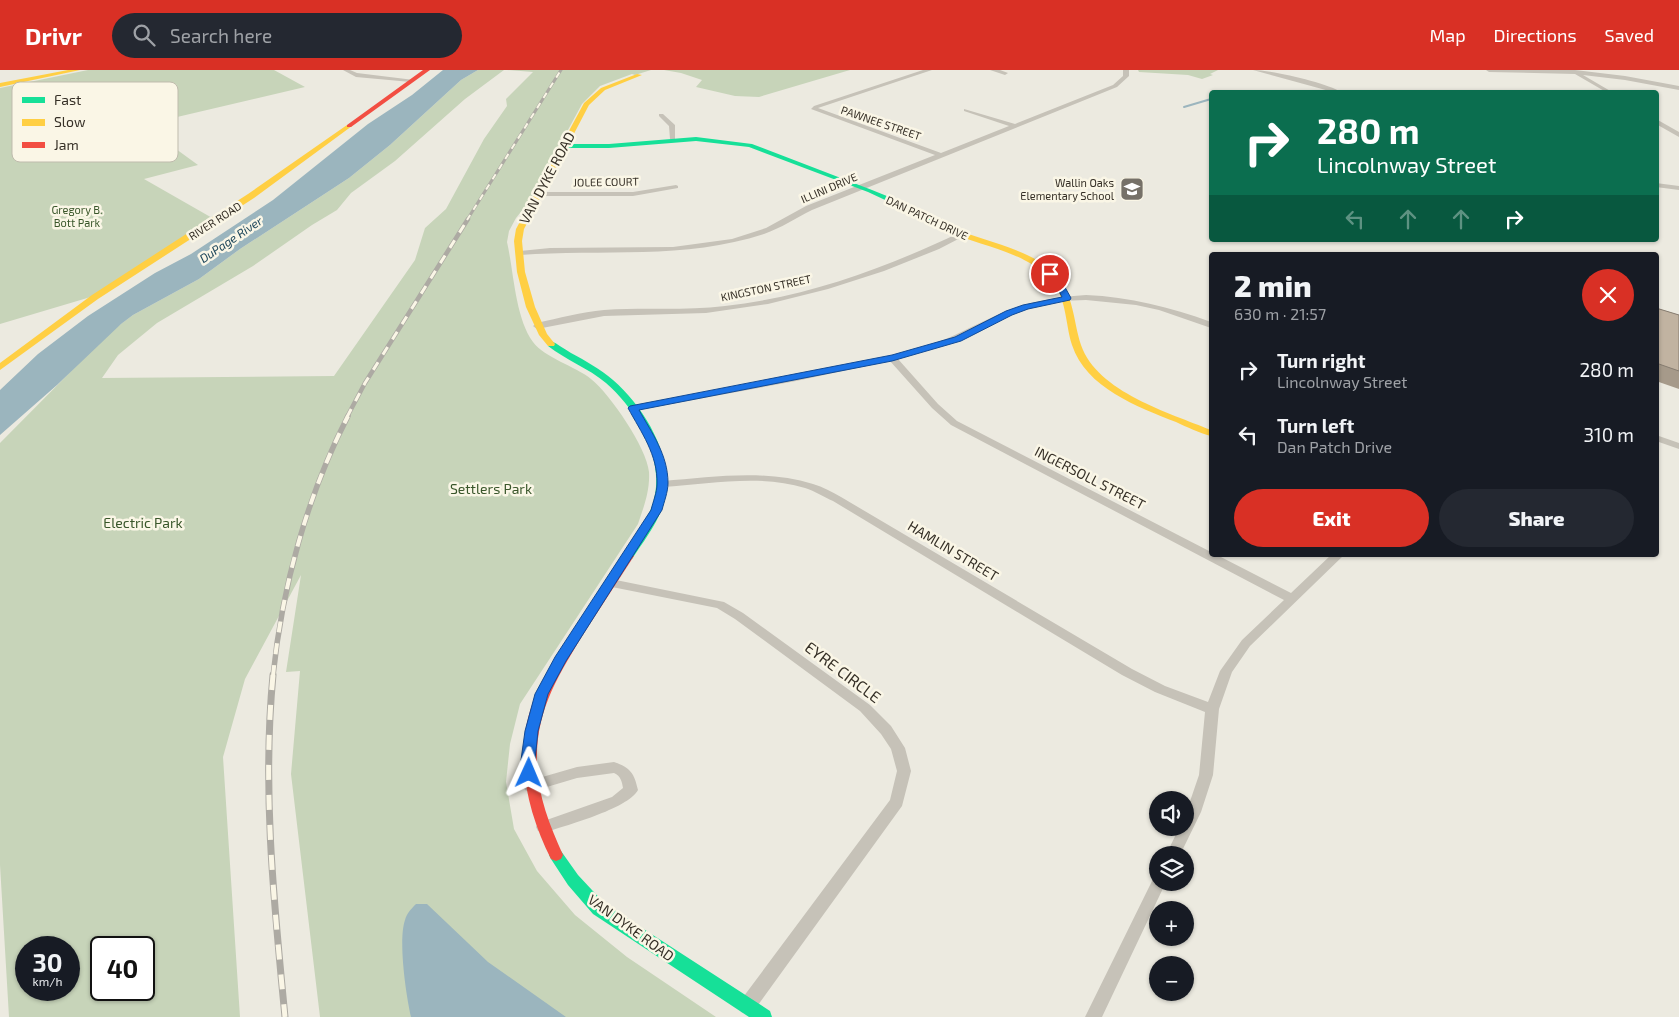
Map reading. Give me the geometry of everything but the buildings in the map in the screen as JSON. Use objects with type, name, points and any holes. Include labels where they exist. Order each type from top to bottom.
[{"type":"street","points":[[15,82],[77,70]]},
{"type":"street","points":[[346,70],[356,75],[410,80]]},
{"type":"street","name":"RIVER ROAD","points":[[0,367],[95,297],[251,196],[410,80],[427,70]]},
{"type":"street","name":"PAWNEE STREET","points":[[929,70],[816,107],[814,110],[941,155]]},
{"type":"street","points":[[993,70],[1005,73]]},
{"type":"street","name":"ILLINI DRIVE","points":[[520,253],[563,249],[665,250],[711,245],[760,233],[776,227],[809,208],[1115,86],[1126,76],[1126,70]]},
{"type":"street","points":[[1256,70],[1279,74],[1331,90]]},
{"type":"street","points":[[1489,70],[1573,71],[1679,88]]},
{"type":"street","points":[[1279,74],[1292,71]]},
{"type":"street","points":[[1573,71],[1606,90]]},
{"type":"street","name":"VAN DYKE ROAD","points":[[638,75],[607,86],[591,98],[537,194],[522,223],[518,236],[532,316],[537,326],[545,338],[598,373],[616,388],[633,408],[654,445],[660,462],[663,484],[657,510],[560,660],[542,694],[531,731],[528,760],[530,786],[543,827],[561,865],[592,903],[640,938],[764,1017]]},
{"type":"street","points":[[966,110],[1016,126]]},
{"type":"street","points":[[660,115],[672,125],[673,139]]},
{"type":"street","points":[[1659,123],[1679,135]]},
{"type":"street","name":"DAN PATCH DRIVE","points":[[563,146],[608,146],[673,139],[711,138],[750,146],[910,208],[962,235],[1034,263],[1050,274],[1059,283],[1067,298],[1080,354],[1104,382],[1131,398],[1209,432]]},
{"type":"street","points":[[1659,185],[1679,188]]},
{"type":"street","name":"JOLEE COURT","points":[[537,194],[632,194],[676,187]]},
{"type":"street","name":"KINGSTON STREET","points":[[537,326],[601,313],[707,310],[739,307],[776,300],[888,267],[916,257],[962,235]]},
{"type":"street","points":[[633,408],[892,358],[958,339],[1009,313],[1026,307],[1067,298],[1113,298],[1142,302],[1166,308],[1209,324]]},
{"type":"street","name":"INGERSOLL STREET","points":[[892,358],[935,406],[960,427],[1209,556]]},
{"type":"street","points":[[1659,439],[1679,446]]},
{"type":"street","name":"HAMLIN STREET","points":[[663,484],[748,479],[781,480],[808,486],[837,498],[1127,672],[1160,689],[1212,709]]},
{"type":"street","name":"INGERSOLL STREET","points":[[1211,557],[1292,599]]},
{"type":"street","points":[[1177,846],[1194,812],[1206,775],[1212,709],[1226,671],[1246,643],[1336,557]]},
{"type":"street","name":"EYRE CIRCLE","points":[[611,583],[720,605],[739,616],[865,708],[886,730],[898,748],[904,772],[897,802],[747,1006]]},
{"type":"street","points":[[530,786],[601,768],[619,769],[628,777],[631,790],[617,801],[543,827]]},
{"type":"street","points":[[1093,1017],[1155,891]]},
{"type":"green space","name":"Gregory B. Bott Park","points":[[88,70],[274,70],[305,87],[178,117],[178,82],[29,82]]},
{"type":"green space","points":[[478,70],[504,70],[465,99],[395,161],[351,193],[337,210],[253,266],[157,323],[118,355],[102,378],[334,376],[415,260],[425,228],[446,209],[484,139],[507,106],[506,99],[533,72],[507,70],[651,70],[635,75],[632,74],[600,86],[582,104],[529,202],[516,218],[509,231],[507,242],[516,294],[527,332],[538,348],[584,374],[608,396],[642,449],[649,472],[649,486],[638,524],[520,704],[510,744],[506,782],[514,829],[537,871],[575,915],[627,957],[716,1017],[320,1017],[291,774],[300,671],[286,672],[301,575],[245,679],[223,757],[240,1017],[9,1017],[0,865],[0,443],[110,332],[133,315],[199,279],[240,249],[349,178],[390,145],[461,80]]},
{"type":"green space","points":[[664,70],[850,70],[759,97],[735,96],[696,87],[702,80]]},
{"type":"green space","points":[[1138,70],[1218,70],[1210,74],[1213,75],[1202,79],[1188,75],[1139,72]]},
{"type":"green space","name":"Gregory B. Bott Park","points":[[12,86],[12,162],[178,162],[178,150],[198,165],[144,179],[214,219],[94,296],[0,324],[0,88]]},
{"type":"water","name":"DuPage River","points":[[443,70],[478,70],[461,80],[390,145],[349,178],[240,249],[199,279],[133,315],[121,324],[57,385],[0,435],[0,390],[38,354],[88,316],[155,273],[191,254],[273,200],[368,124],[412,95]]},
{"type":"water","points":[[416,904],[427,904],[488,962],[566,1017],[411,1017],[405,982],[402,940],[406,918],[409,911]]},
{"type":"waterway","points":[[1184,107],[1209,100]]},
{"type":"railway","points":[[467,220],[561,70]]},
{"type":"railway","points":[[347,417],[365,383],[468,219]]},
{"type":"railway","points":[[273,676],[283,609],[298,543],[320,478],[348,416]]},
{"type":"railway","points":[[273,675],[270,718],[269,803],[273,889],[285,1017]]},
{"type":"traffic: fast","points":[[563,146],[609,146],[696,139],[750,145],[870,191],[916,211],[949,229]]},
{"type":"traffic: fast","points":[[551,344],[592,368],[610,382],[635,410],[654,444],[662,479],[660,496],[651,520],[628,556]]},
{"type":"traffic: fast","points":[[556,855],[573,880],[599,909],[764,1017]]},
{"type":"traffic: slow","points":[[15,82],[77,70]]},
{"type":"traffic: slow","points":[[551,344],[537,322],[525,290],[519,255],[518,241],[520,229],[586,104],[603,89],[639,75]]},
{"type":"traffic: slow","points":[[0,85],[12,83]]},
{"type":"traffic: slow","points":[[0,367],[95,297],[251,196],[349,126]]},
{"type":"traffic: slow","points":[[949,229],[1016,254],[1041,267],[1052,276],[1064,294],[1076,344],[1089,368],[1103,381],[1138,402],[1209,432]]},
{"type":"traffic: jam","points":[[349,126],[427,70]]},
{"type":"traffic: jam","points":[[556,855],[538,809],[533,787],[530,742],[534,720],[541,697],[552,674],[628,556]]},
{"type":"place","name":"Wallin Oaks Elementary School","points":[[1132,189]]},
{"type":"route","points":[[529,773],[528,760],[531,731],[542,694],[560,660],[657,510],[663,484],[660,462],[654,445],[633,408],[892,358],[927,349],[958,339],[1009,313],[1044,302],[1067,298],[1059,283],[1050,274]]},
{"type":"park label","name":"Settlers Park","points":[[491,489]]},
{"type":"park label","name":"Electric Park","points":[[143,523]]}]
